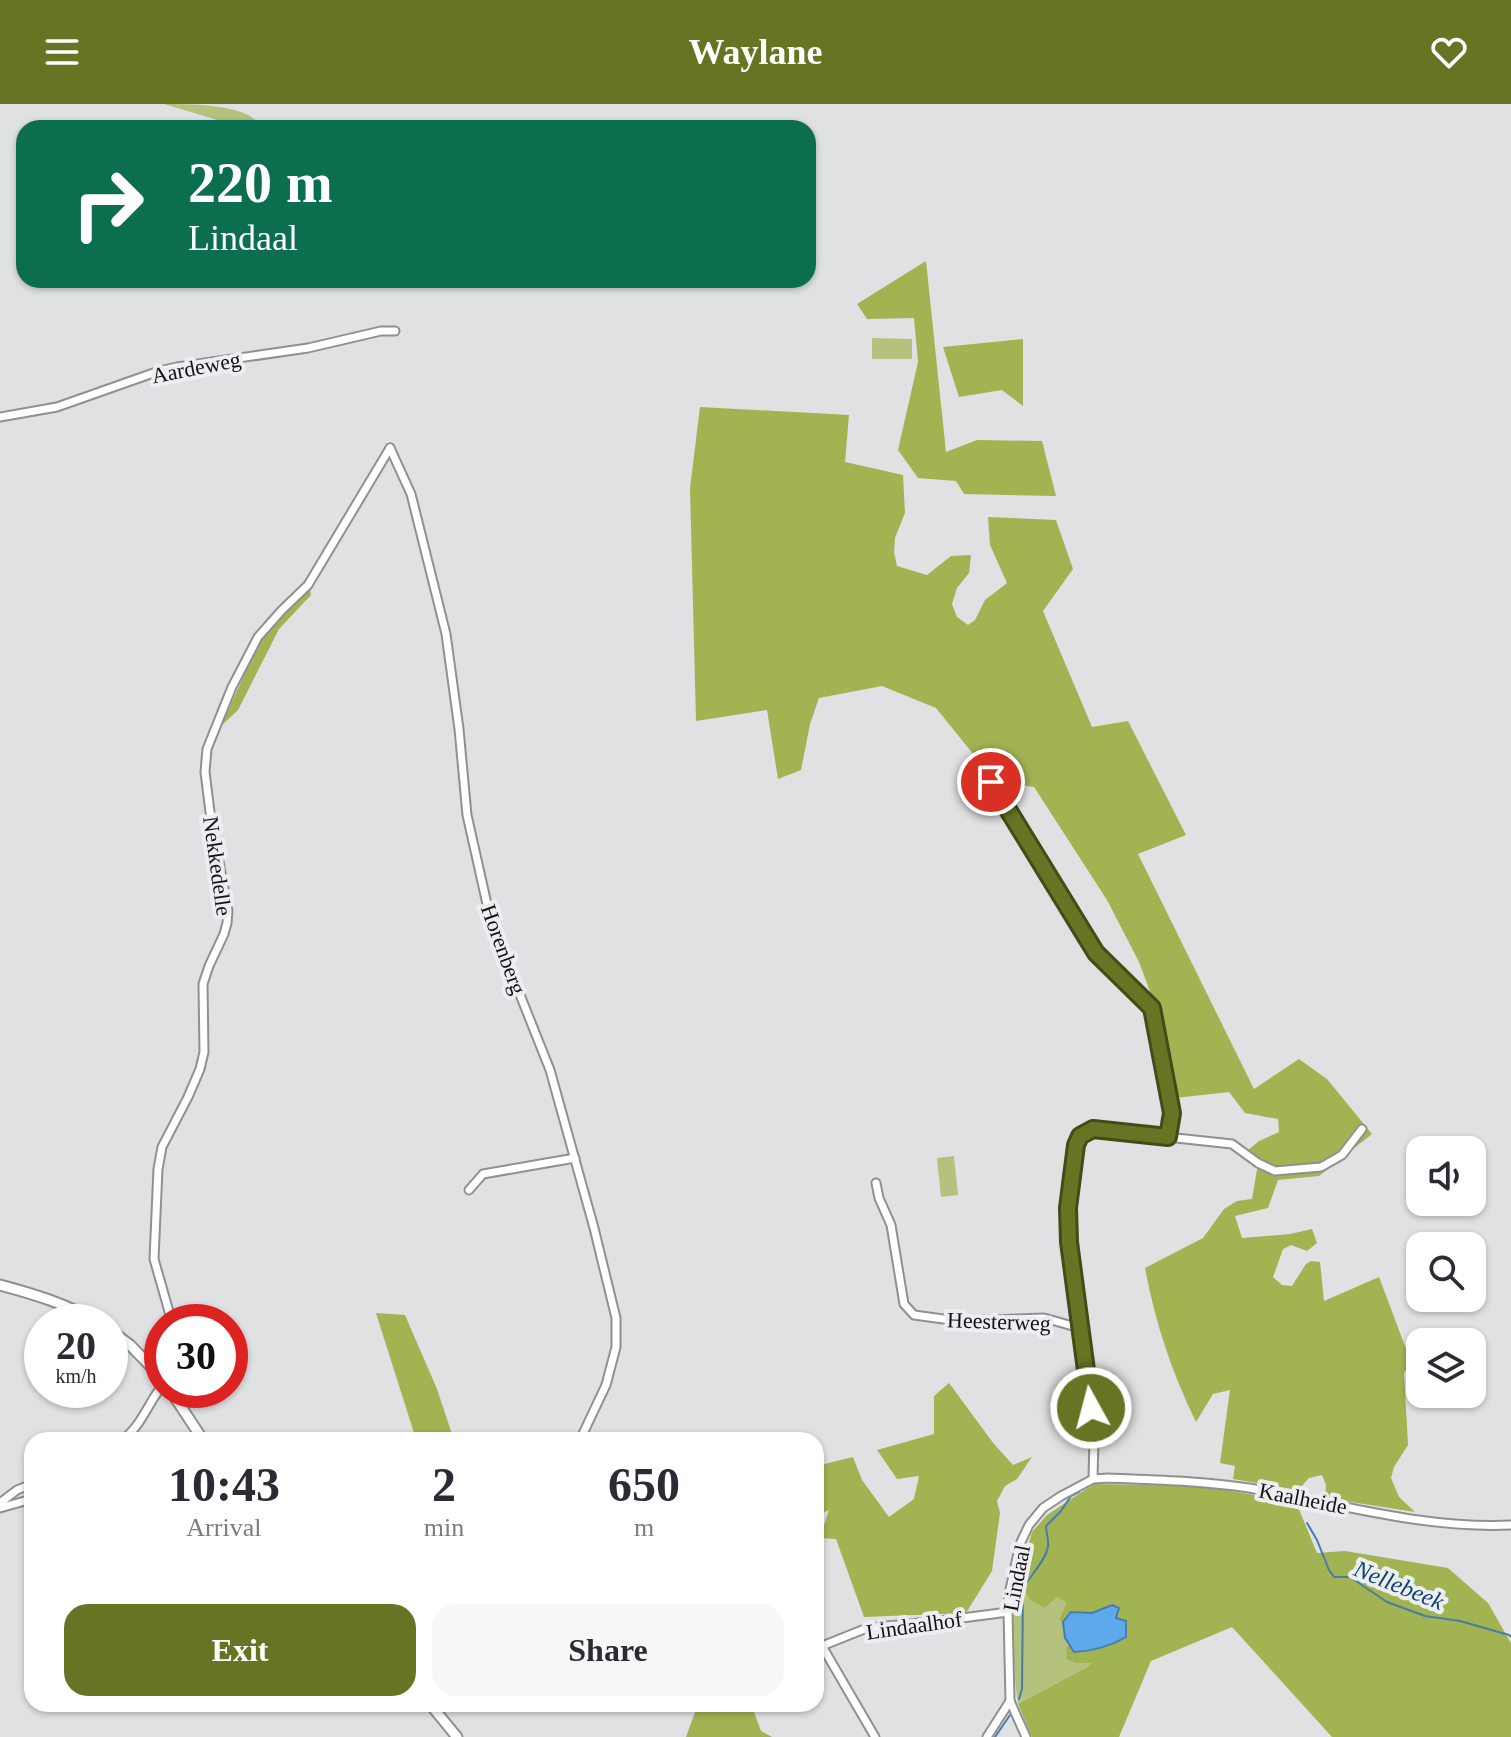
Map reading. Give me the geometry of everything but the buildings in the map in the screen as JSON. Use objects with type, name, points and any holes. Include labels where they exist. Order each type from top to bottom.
[{"type":"street","name":"Aardeweg","points":[[0,417],[57,407],[177,367],[308,348],[381,331],[395,331]]},
{"type":"street","name":"Horenberg","points":[[390,448],[411,494],[446,634],[467,815],[491,922],[550,1070],[616,1318],[616,1347],[606,1385],[584,1432]]},
{"type":"street","name":"Nekkedelle","points":[[167,1304],[154,1259],[158,1169],[162,1147],[200,1069],[204,1052],[203,984],[224,934],[228,911],[210,812],[205,772],[207,749],[232,687],[258,637],[308,585],[390,448]]},
{"type":"street","points":[[991,782],[1096,953],[1152,1008],[1172,1113],[1168,1137]]},
{"type":"street","points":[[1093,1479],[1094,1438],[1068,1228],[1069,1197],[1078,1140],[1093,1129],[1232,1144],[1275,1171],[1321,1167],[1342,1155],[1362,1129]]},
{"type":"street","points":[[469,1190],[483,1174],[575,1158]]},
{"type":"street","name":"Heesterweg","points":[[876,1183],[891,1225],[904,1304],[914,1315],[958,1321],[1044,1318],[1080,1328]]},
{"type":"street","points":[[0,1285],[59,1304]]},
{"type":"street","points":[[128,1344],[144,1359]]},
{"type":"street","points":[[131,1432],[147,1408]]},
{"type":"street","points":[[182,1408],[198,1432]]},
{"type":"street","name":"Kaalheide","points":[[1093,1479],[1204,1482],[1435,1523],[1511,1525]]},
{"type":"street","name":"Lindaal","points":[[1010,1701],[1008,1612],[1020,1544],[1029,1525],[1043,1508],[1093,1479]]},
{"type":"street","points":[[0,1505],[24,1487]]},
{"type":"street","points":[[0,1505],[24,1500]]},
{"type":"street","name":"Lindaalhof","points":[[824,1645],[867,1628],[1008,1612]]},
{"type":"street","points":[[824,1649],[875,1737]]},
{"type":"street","points":[[987,1737],[1010,1701]]},
{"type":"street","points":[[1010,1701],[1026,1737]]},
{"type":"street","points":[[437,1712],[457,1737]]},
{"type":"green space","points":[[164,104],[229,109],[254,120],[217,120]]},
{"type":"green space","points":[[926,261],[946,452],[977,440],[1042,441],[1056,496],[964,494],[956,481],[918,478],[898,450],[918,362],[914,318],[867,319],[857,304]]},
{"type":"green space","points":[[872,338],[912,339],[912,359],[872,359]]},
{"type":"green space","points":[[1023,339],[1023,406],[1002,390],[959,397],[943,347]]},
{"type":"green space","points":[[700,407],[849,415],[845,462],[903,475],[905,513],[895,538],[897,566],[927,575],[951,556],[971,555],[969,573],[957,588],[952,604],[957,617],[968,625],[975,620],[985,600],[1007,583],[990,545],[988,517],[1056,520],[1073,569],[1043,611],[1092,727],[1128,721],[1186,835],[1138,854],[1254,1089],[1299,1059],[1327,1079],[1372,1134],[1319,1176],[1278,1180],[1268,1208],[1235,1216],[1242,1238],[1312,1229],[1317,1243],[1307,1251],[1291,1245],[1283,1249],[1273,1277],[1282,1285],[1292,1286],[1311,1261],[1320,1262],[1324,1301],[1379,1277],[1406,1349],[1404,1373],[1408,1445],[1391,1478],[1399,1497],[1415,1512],[1325,1498],[1326,1485],[1322,1475],[1309,1478],[1298,1490],[1233,1479],[1235,1466],[1220,1463],[1230,1390],[1213,1394],[1196,1422],[1165,1347],[1145,1268],[1203,1238],[1224,1209],[1237,1201],[1252,1199],[1259,1158],[1247,1151],[1259,1141],[1279,1132],[1278,1119],[1245,1113],[1229,1092],[1175,1098],[1155,1005],[1139,962],[1107,900],[1034,787],[995,781],[936,708],[882,686],[819,698],[810,724],[801,770],[778,779],[767,710],[696,721],[690,488]]},
{"type":"green space","points":[[310,588],[311,595],[279,629],[238,710],[221,726],[261,638]]},
{"type":"green space","points":[[954,1156],[958,1195],[941,1197],[937,1158]]},
{"type":"green space","points":[[376,1313],[405,1315],[437,1389],[451,1432],[414,1432]]},
{"type":"green space","points":[[949,1383],[1013,1465],[1032,1457],[1017,1479],[1005,1486],[997,1501],[1000,1513],[992,1571],[966,1613],[864,1617],[836,1539],[824,1538],[829,1510],[824,1512],[824,1464],[853,1457],[862,1480],[889,1517],[914,1499],[919,1476],[897,1479],[877,1450],[934,1434],[934,1396]]},
{"type":"green space","points":[[1094,1484],[1208,1487],[1296,1502],[1317,1553],[1345,1551],[1448,1568],[1488,1603],[1511,1643],[1511,1737],[1332,1737],[1232,1627],[1151,1661],[1119,1737],[1032,1737],[1018,1704],[1091,1663],[1075,1663],[1067,1659],[1066,1647],[1070,1644],[1075,1652],[1088,1650],[1126,1637],[1116,1618],[1118,1609],[1071,1612],[1063,1622],[1059,1620],[1066,1603],[1057,1597],[1044,1608],[1029,1599],[1019,1578],[1032,1532],[1047,1515]]},
{"type":"green space","points":[[1019,1578],[1029,1599],[1057,1597],[1066,1603],[1059,1620],[1063,1622],[1065,1637],[1070,1644],[1066,1647],[1092,1662],[1018,1704],[1012,1621]]},
{"type":"green space","points":[[695,1712],[754,1712],[761,1731],[772,1737],[686,1737]]},
{"type":"water","points":[[1112,1605],[1119,1608],[1116,1618],[1126,1621],[1126,1637],[1101,1648],[1074,1652],[1065,1638],[1063,1622],[1071,1612],[1092,1613]]},
{"type":"waterway","name":"Nellebeek","points":[[1019,1699],[1022,1689],[1023,1589],[1046,1553],[1046,1526],[1071,1496],[1079,1492]]},
{"type":"waterway","name":"Nellebeek","points":[[1307,1523],[1334,1577],[1350,1577],[1387,1602],[1425,1616],[1460,1621],[1511,1637]]},
{"type":"waterway","name":"Nellebeek","points":[[995,1737],[1010,1715]]},
{"type":"route","points":[[991,782],[1096,953],[1152,1008],[1172,1113],[1168,1137],[1093,1129],[1080,1136],[1076,1145],[1068,1208],[1069,1242],[1091,1408]]}]
